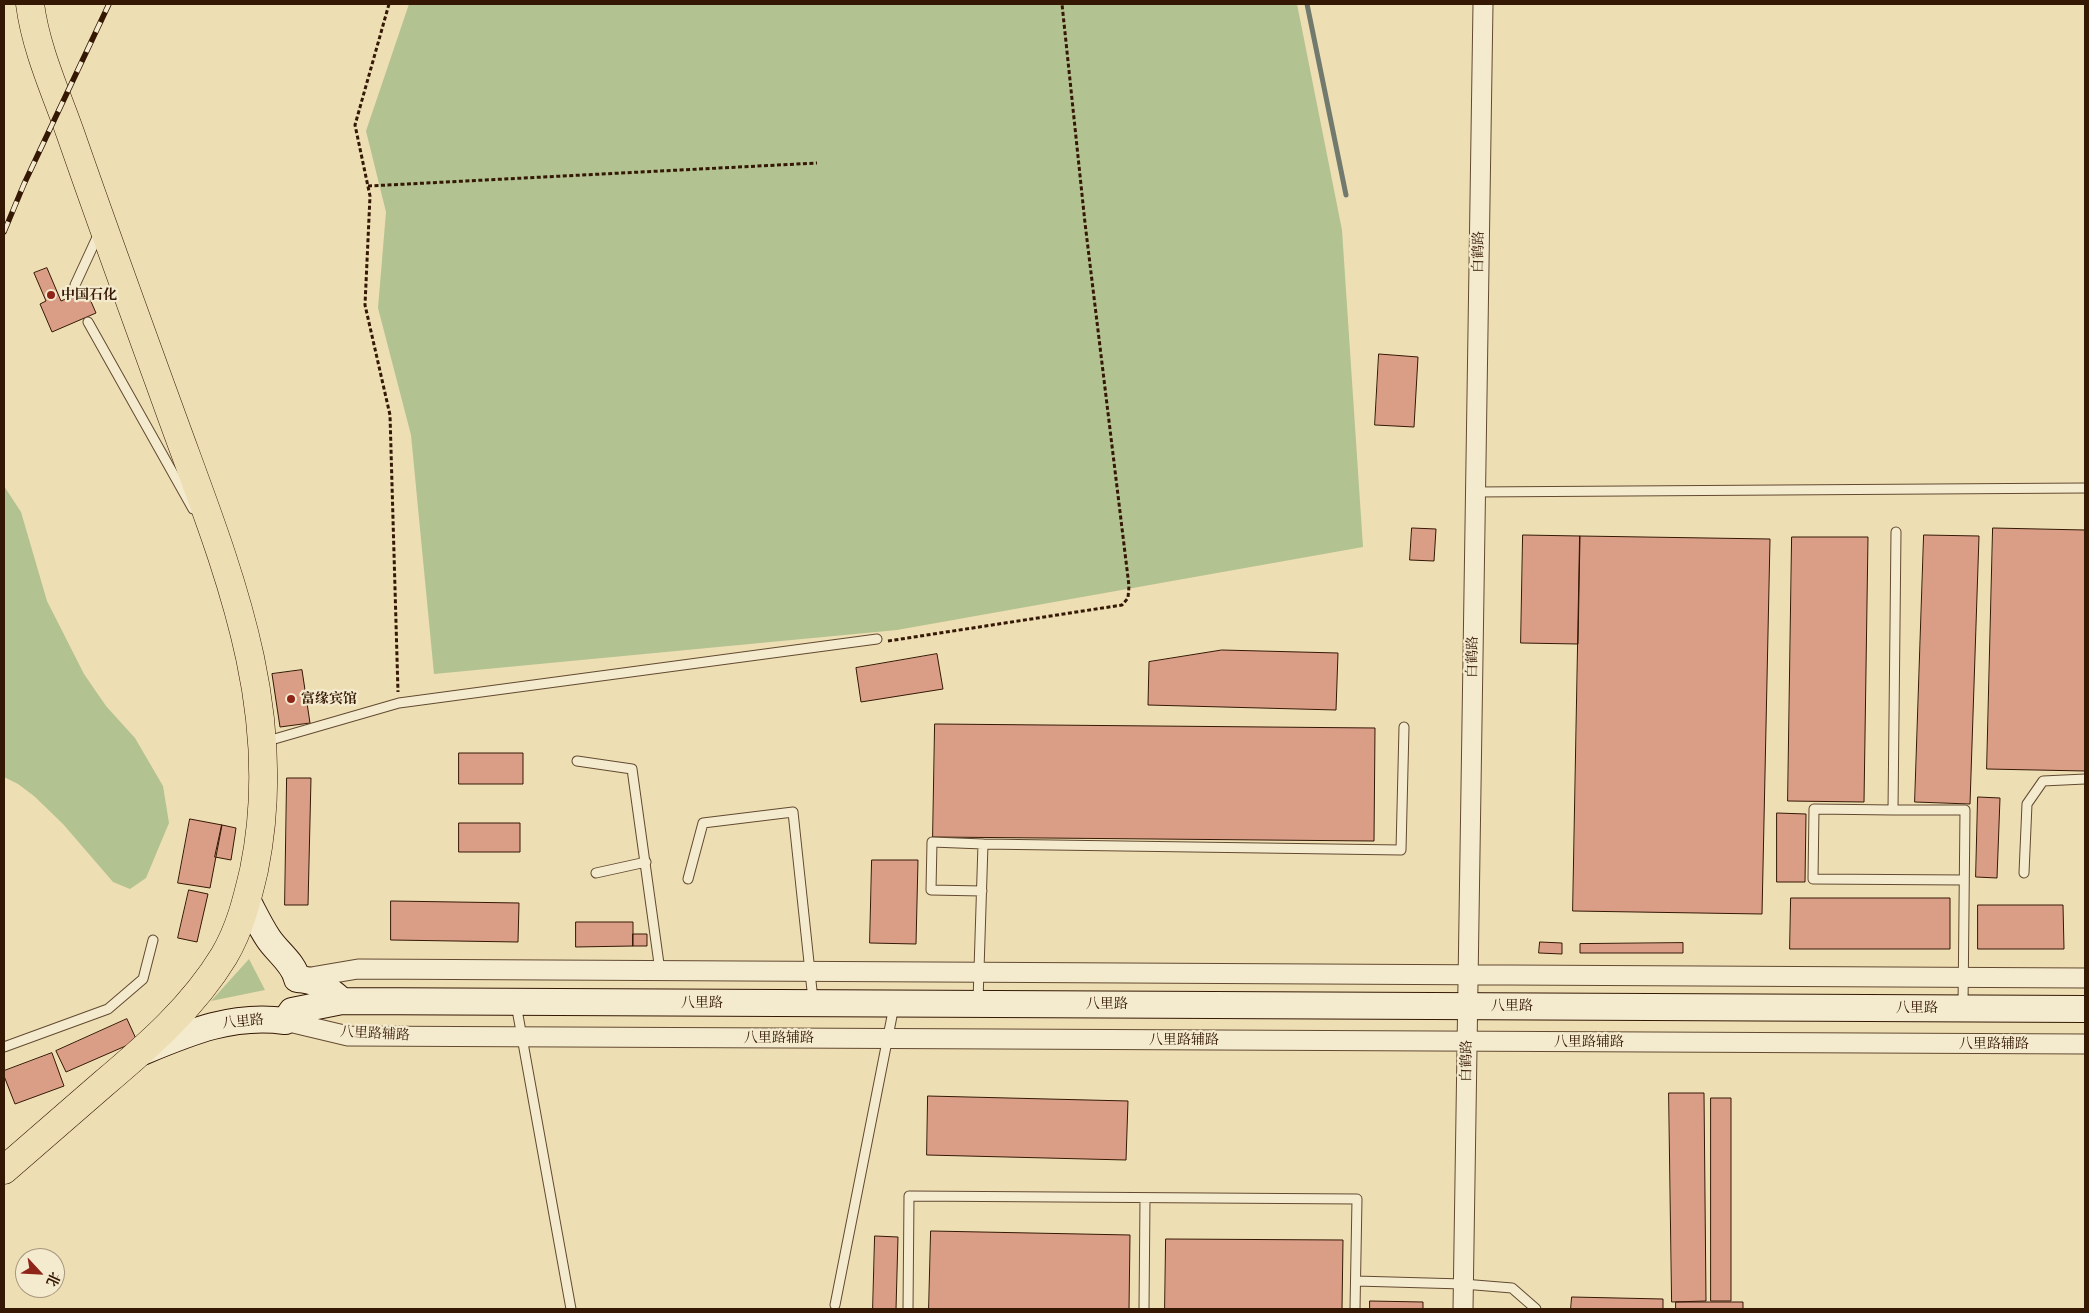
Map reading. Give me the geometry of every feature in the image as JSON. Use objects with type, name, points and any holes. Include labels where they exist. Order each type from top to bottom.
[{"type":"highway","points":[[4,1170],[140,1052],[189,1004],[207,981],[235,934],[247,900],[258,850],[263,800],[263,742],[251,652],[228,571],[102,226],[40,46],[30,4]]},
{"type":"main road","points":[[247,900],[268,938],[284,959],[295,968],[297,979],[310,980],[325,987],[342,1001]]},
{"type":"main road","name":"八里路","points":[[140,1052],[196,1030],[218,1024],[260,1018],[285,1021],[292,1012],[342,1001],[2085,1009]]},
{"type":"street","name":"白鹤路","points":[[1463,1309],[1483,4]]},
{"type":"street","points":[[297,979],[358,969],[2085,978]]},
{"type":"street","name":"八里路辅路","points":[[285,1021],[348,1036],[2085,1044]]},
{"type":"lane","points":[[75,285],[102,226]]},
{"type":"lane","points":[[88,322],[228,571]]},
{"type":"lane","points":[[1475,492],[2085,488]]},
{"type":"lane","points":[[1893,810],[1896,532]]},
{"type":"lane","points":[[263,742],[399,703],[877,639]]},
{"type":"lane","points":[[982,891],[931,890],[932,842],[1401,850],[1404,728]]},
{"type":"lane","points":[[577,761],[632,769],[660,971]]},
{"type":"lane","points":[[2024,873],[2027,804],[2043,781],[2085,779]]},
{"type":"lane","points":[[1963,1008],[1965,810],[1814,809],[1813,879],[1964,880]]},
{"type":"lane","points":[[688,880],[703,823],[793,812],[814,1003]]},
{"type":"lane","points":[[978,1004],[983,844]]},
{"type":"lane","points":[[596,873],[646,862]]},
{"type":"lane","points":[[4,1047],[108,1008],[143,979],[153,940]]},
{"type":"lane","points":[[515,1002],[571,1309]]},
{"type":"lane","points":[[835,1305],[894,1004]]},
{"type":"lane","points":[[908,1309],[909,1196],[1357,1199],[1355,1309]]},
{"type":"lane","points":[[1144,1309],[1146,1198]]},
{"type":"lane","points":[[1356,1281],[1463,1284],[1512,1288],[1536,1309]]},
{"type":"path","points":[[390,4],[355,126],[370,196],[365,305],[390,415],[399,703]]},
{"type":"path","points":[[877,639],[892,642],[1122,605],[1128,598],[1129,586],[1085,223],[1062,4]]},
{"type":"path","points":[[368,186],[817,163]]},
{"type":"green space","points":[[409,4],[1297,4],[1342,230],[1363,547],[897,630],[434,674],[411,435],[378,308],[386,212],[366,131]]},
{"type":"green space","points":[[4,486],[21,512],[47,601],[84,674],[106,706],[135,738],[163,786],[169,823],[146,878],[130,889],[113,882],[63,824],[34,796],[18,784],[4,777]]},
{"type":"green space","points":[[249,959],[265,990],[211,1001]]},
{"type":"building","name":"中国石化","points":[[47,268],[61,301],[86,290],[96,313],[52,332],[40,304],[46,301],[34,273]]},
{"type":"building","points":[[1379,354],[1418,357],[1414,427],[1375,425]]},
{"type":"building","points":[[1412,528],[1436,529],[1434,561],[1410,560]]},
{"type":"building","points":[[1993,528],[2085,530],[2085,771],[1987,769]]},
{"type":"building","points":[[1523,535],[1580,536],[1578,644],[1521,643]]},
{"type":"building","points":[[1924,535],[1979,536],[1970,804],[1915,802]]},
{"type":"building","points":[[1580,536],[1770,539],[1762,914],[1573,911]]},
{"type":"building","points":[[1792,537],[1868,537],[1864,802],[1788,801]]},
{"type":"building","points":[[1222,650],[1338,653],[1336,710],[1148,705],[1149,662]]},
{"type":"building","points":[[937,654],[943,689],[861,702],[856,668]]},
{"type":"building","name":"富缘宾馆","points":[[302,670],[310,723],[280,727],[272,674]]},
{"type":"building","points":[[935,724],[1375,728],[1374,841],[933,837]]},
{"type":"building","points":[[459,753],[523,753],[523,784],[459,784]]},
{"type":"building","points":[[287,778],[311,778],[308,905],[285,905]]},
{"type":"building","points":[[1978,797],[2000,798],[1997,878],[1976,877]]},
{"type":"building","points":[[1777,813],[1806,814],[1805,882],[1777,882]]},
{"type":"building","points":[[190,819],[222,825],[210,888],[178,883]]},
{"type":"building","points":[[459,823],[520,823],[520,852],[459,852]]},
{"type":"building","points":[[222,825],[236,828],[231,860],[215,857]]},
{"type":"building","points":[[872,860],[918,860],[916,944],[870,943]]},
{"type":"building","points":[[189,890],[208,894],[197,942],[178,938]]},
{"type":"building","points":[[1791,898],[1950,898],[1950,949],[1790,949]]},
{"type":"building","points":[[391,901],[519,903],[518,942],[391,940]]},
{"type":"building","points":[[1978,905],[2063,905],[2064,949],[1978,949]]},
{"type":"building","points":[[576,922],[633,922],[633,946],[576,947]]},
{"type":"building","points":[[633,934],[647,934],[647,946],[633,946]]},
{"type":"building","points":[[1540,942],[1562,943],[1562,954],[1539,953]]},
{"type":"building","points":[[1683,943],[1683,953],[1580,953],[1580,944]]},
{"type":"building","points":[[127,1019],[137,1041],[66,1072],[56,1051]]},
{"type":"building","points":[[52,1053],[64,1086],[15,1104],[4,1076],[4,1071]]},
{"type":"building","points":[[1669,1093],[1704,1093],[1706,1301],[1672,1302]]},
{"type":"building","points":[[928,1096],[1128,1101],[1126,1160],[927,1155]]},
{"type":"building","points":[[1711,1098],[1731,1098],[1731,1301],[1711,1301]]},
{"type":"building","points":[[931,1231],[1130,1235],[1129,1309],[929,1309]]},
{"type":"building","points":[[875,1236],[898,1237],[896,1309],[873,1309]]},
{"type":"building","points":[[1166,1239],[1343,1240],[1342,1309],[1165,1309]]},
{"type":"building","points":[[1572,1297],[1663,1299],[1663,1309],[1571,1309]]},
{"type":"building","points":[[1370,1301],[1423,1302],[1423,1309],[1370,1309]]},
{"type":"building","points":[[1676,1302],[1743,1302],[1743,1309],[1676,1309]]},
{"type":"waterway","points":[[1307,4],[1346,195]]},
{"type":"railway","points":[[4,232],[24,184],[109,4]]},
{"type":"place","name":"中国石化","points":[[51,295]]},
{"type":"place","name":"富缘宾馆","points":[[291,699]]}]
